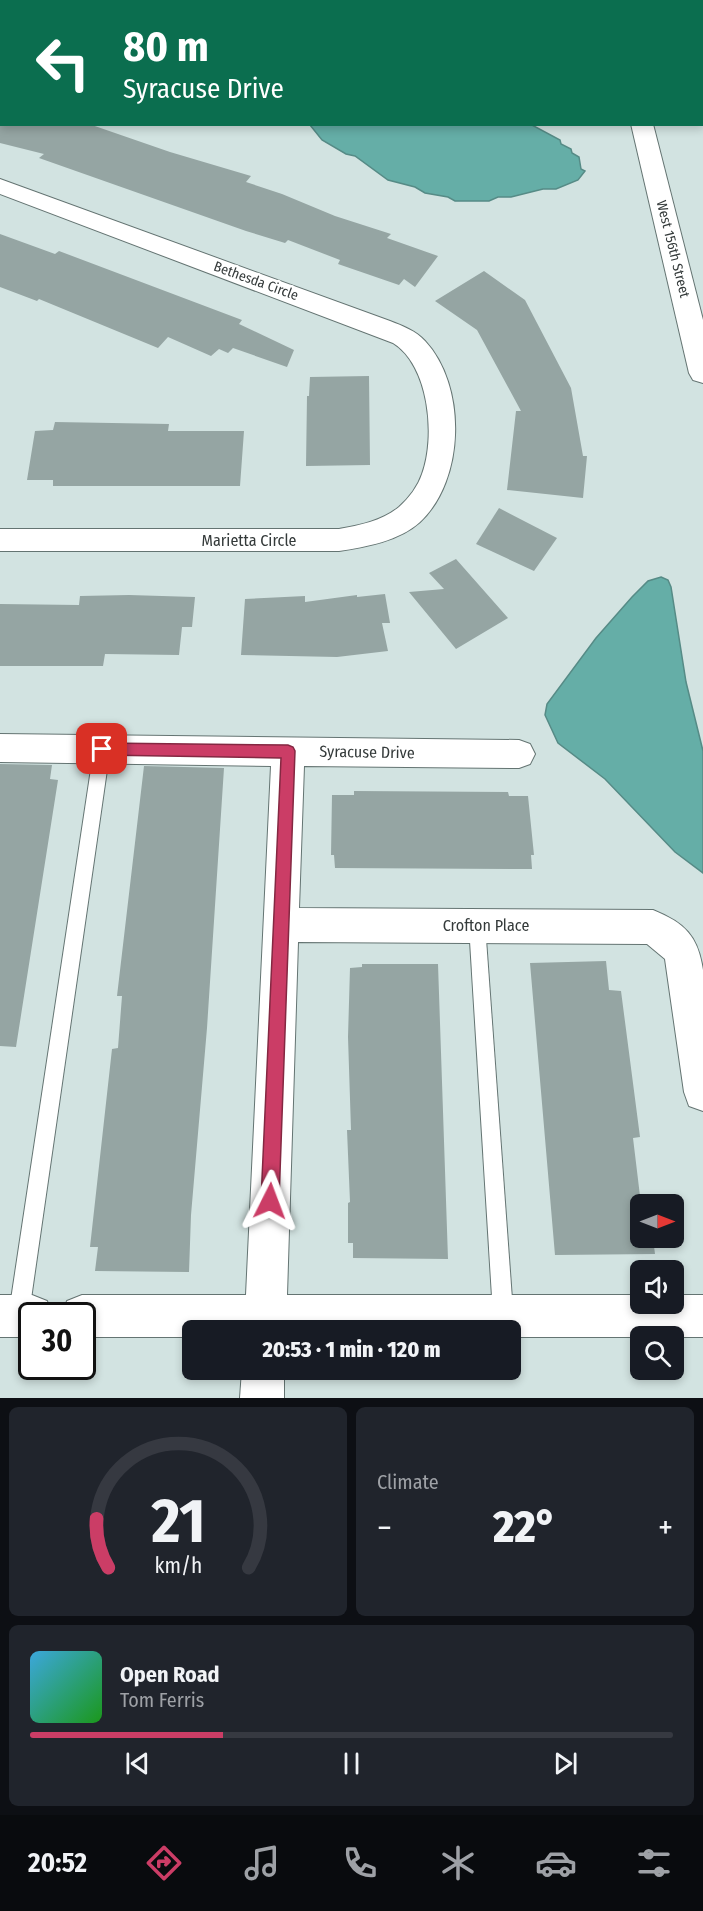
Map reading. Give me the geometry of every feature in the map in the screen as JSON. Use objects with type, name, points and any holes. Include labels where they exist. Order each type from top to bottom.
[{"type":"street","name":"West 156th Street","points":[[642,126],[703,373]]},
{"type":"street","name":"Bethesda Circle","points":[[0,186],[381,327],[407,339],[419,351],[430,369],[438,398],[440,441]]},
{"type":"street","name":"Marietta Circle","points":[[0,540],[339,540],[365,537],[395,524],[416,508],[432,484],[436,473],[440,441]]},
{"type":"street","name":"Syracuse Drive","points":[[0,748],[519,754]]},
{"type":"street","points":[[265,1320],[288,751]]},
{"type":"street","name":"Crofton Place","points":[[281,925],[653,927],[682,950],[703,1092]]},
{"type":"street","points":[[367,1320],[503,1316],[703,1316]]},
{"type":"street","points":[[96,1317],[187,1320]]},
{"type":"street","points":[[262,1398],[263,1380]]},
{"type":"lane","points":[[17,1316],[102,749]]},
{"type":"lane","points":[[477,925],[503,1316]]},
{"type":"water","points":[[311,126],[534,126],[560,140],[561,144],[571,149],[572,153],[579,157],[581,169],[585,171],[578,180],[556,189],[498,197],[489,201],[455,201],[388,180],[355,156],[346,154],[322,140]]},
{"type":"water","points":[[661,577],[668,580],[671,587],[686,682],[703,751],[703,873],[675,852],[605,779],[558,743],[545,715],[547,704],[596,638],[648,581]]},
{"type":"building","points":[[0,126],[95,126],[170,152],[251,176],[246,182],[335,216],[391,234],[387,238],[438,256],[415,287],[404,279],[399,285],[338,264],[340,260],[288,240],[285,243],[246,231],[39,158],[44,154],[0,143]]},
{"type":"building","points":[[0,234],[55,254],[59,251],[242,320],[239,324],[294,350],[287,367],[233,348],[228,353],[219,349],[211,356],[168,337],[158,348],[39,299],[37,301],[0,287]]},
{"type":"building","points":[[484,271],[525,300],[571,388],[583,456],[587,456],[583,498],[507,490],[516,411],[521,411],[477,330],[435,301]]},
{"type":"building","points":[[369,376],[370,465],[306,466],[307,396],[309,396],[310,377]]},
{"type":"building","points":[[55,422],[169,424],[168,431],[244,431],[240,486],[53,486],[53,480],[27,480],[35,431],[53,430]]},
{"type":"building","points":[[499,508],[557,538],[534,571],[476,544]]},
{"type":"building","points":[[456,559],[508,618],[456,649],[409,592],[444,589],[429,573]]},
{"type":"building","points":[[385,594],[390,623],[382,623],[388,651],[337,657],[241,655],[245,599],[305,596],[305,602]]},
{"type":"building","points":[[80,596],[195,597],[192,627],[182,627],[179,655],[105,654],[103,666],[0,666],[0,604],[79,605]]},
{"type":"building","points":[[0,764],[52,765],[50,779],[58,780],[16,1047],[0,1046]]},
{"type":"building","points":[[144,766],[224,768],[207,1028],[191,1215],[189,1272],[95,1271],[98,1247],[90,1247],[112,1049],[118,1048],[122,996],[117,996]]},
{"type":"building","points":[[354,791],[508,792],[509,796],[528,796],[534,855],[531,855],[532,869],[335,868],[334,855],[331,855],[332,795],[354,795]]},
{"type":"building","points":[[606,961],[609,990],[621,991],[640,1137],[633,1138],[640,1194],[630,1194],[630,1248],[654,1248],[655,1254],[555,1255],[530,963]]},
{"type":"building","points":[[362,964],[438,964],[448,1259],[353,1258],[353,1243],[348,1243],[348,1203],[350,1202],[347,1130],[351,1130],[348,1037],[350,968],[362,967]]},
{"type":"route","points":[[102,749],[288,751],[270,1201]]}]
